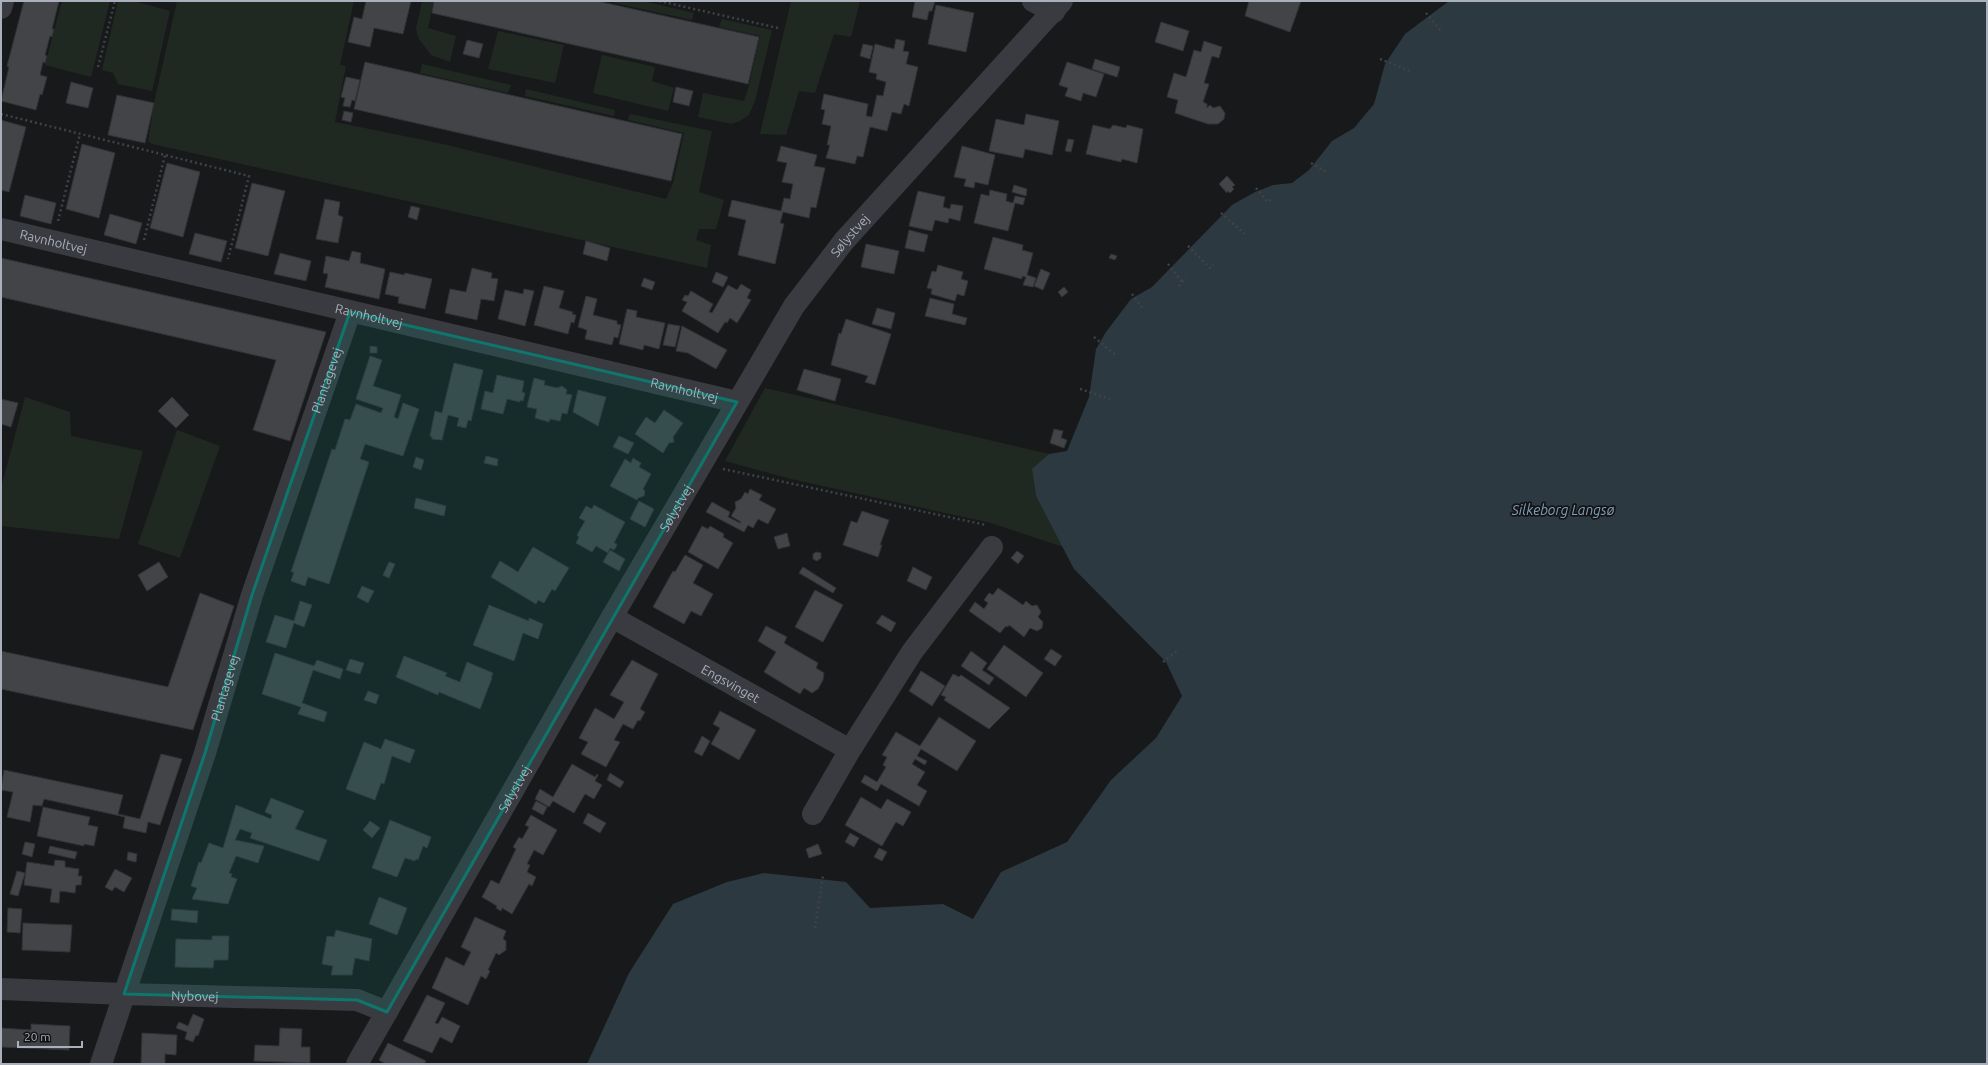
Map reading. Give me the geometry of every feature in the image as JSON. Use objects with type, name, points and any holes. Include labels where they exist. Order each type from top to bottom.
[{"type":"street","points":[[1,8],[3,1]]},
{"type":"street","points":[[1033,1],[1058,6]]},
{"type":"street","name":"Sølystvej","points":[[357,1064],[612,617],[794,306],[844,241],[1058,6]]},
{"type":"street","name":"Ravnholtvej","points":[[1,229],[738,402]]},
{"type":"street","name":"Plantagevej","points":[[101,1064],[205,753],[252,595],[350,312]]},
{"type":"street","points":[[813,814],[850,750],[912,652],[992,547]]},
{"type":"street","name":"Engsvinget","points":[[612,617],[850,750]]},
{"type":"street","name":"Nybovej","points":[[1,989],[357,1000],[387,1012]]},
{"type":"path","points":[[98,67],[115,1]]},
{"type":"path","points":[[659,1],[778,28]]},
{"type":"path","points":[[1426,13],[1442,31]]},
{"type":"path","points":[[1380,59],[1410,71]]},
{"type":"path","points":[[1,114],[249,176],[222,282]]},
{"type":"path","points":[[53,241],[80,134]]},
{"type":"path","points":[[138,262],[165,155]]},
{"type":"path","points":[[1312,163],[1328,174]]},
{"type":"path","points":[[1256,188],[1268,202],[1273,198]]},
{"type":"path","points":[[1221,213],[1246,235]]},
{"type":"path","points":[[1188,246],[1210,268],[1213,264]]},
{"type":"path","points":[[1168,264],[1182,282]]},
{"type":"path","points":[[1179,286],[1186,278]]},
{"type":"path","points":[[1132,294],[1144,310]]},
{"type":"path","points":[[1094,337],[1117,356]]},
{"type":"path","points":[[1080,389],[1113,400]]},
{"type":"path","points":[[701,465],[990,526],[994,534],[992,547]]},
{"type":"path","points":[[1163,662],[1177,651]]},
{"type":"path","points":[[814,928],[823,875]]},
{"type":"highlighted area","points":[[350,312],[737,402],[387,1012],[357,1000],[124,994],[205,753],[252,595]]},
{"type":"shaded area","points":[[62,1],[110,1],[91,77],[45,65]]},
{"type":"shaded area","points":[[118,1],[134,1],[170,11],[152,91],[118,84],[113,73],[102,70]]},
{"type":"shaded area","points":[[177,1],[354,1],[340,65],[346,66],[335,122],[443,144],[666,199],[673,183],[684,133],[628,120],[630,114],[712,131],[699,192],[724,200],[716,229],[699,229],[696,240],[711,245],[707,268],[152,144],[148,141],[154,103]]},
{"type":"shaded area","points":[[422,1],[434,1],[428,28],[456,36],[450,62],[431,55],[418,38],[416,28]]},
{"type":"shaded area","points":[[615,1],[643,1],[694,13],[692,20],[614,3]]},
{"type":"shaded area","points":[[791,1],[860,1],[851,37],[834,34],[815,93],[799,91],[786,135],[760,134]]},
{"type":"shaded area","points":[[722,19],[772,30],[755,101],[749,115],[732,124],[698,117],[703,93],[744,101],[760,36],[719,27]]},
{"type":"shaded area","points":[[498,31],[564,45],[555,83],[488,69]]},
{"type":"shaded area","points":[[602,55],[655,67],[652,81],[674,88],[668,111],[593,93]]},
{"type":"shaded area","points":[[422,64],[511,85],[508,93],[420,73]]},
{"type":"shaded area","points":[[526,89],[615,110],[614,116],[525,96]]},
{"type":"shaded area","points":[[765,388],[1049,454],[1032,470],[1036,496],[1063,547],[991,523],[791,479],[725,461]]},
{"type":"shaded area","points":[[25,397],[70,412],[71,436],[143,451],[119,539],[1,526],[1,488]]},
{"type":"shaded area","points":[[177,430],[220,446],[180,558],[138,544]]},
{"type":"water","name":"Silkeborg Langsø","points":[[1449,1],[1987,1],[1987,1064],[587,1064],[629,973],[673,904],[727,882],[764,873],[846,882],[870,908],[943,904],[973,919],[1001,872],[1067,842],[1111,780],[1156,738],[1182,696],[1166,662],[1074,569],[1036,496],[1032,469],[1049,454],[1067,451],[1089,397],[1096,349],[1106,332],[1131,299],[1152,287],[1232,205],[1255,192],[1273,185],[1292,183],[1309,170],[1332,141],[1354,128],[1374,104],[1385,64],[1405,34]]},
{"type":"building","points":[[24,1],[59,1],[52,29],[54,29],[52,37],[50,36],[45,55],[47,56],[45,63],[43,62],[40,75],[47,77],[42,95],[40,94],[36,110],[1,101],[9,67],[7,66]]},
{"type":"building","points":[[366,1],[411,1],[403,34],[374,28],[370,47],[348,42],[354,17],[362,19]]},
{"type":"building","points":[[434,1],[597,1],[759,37],[748,84],[432,13]]},
{"type":"building","points":[[915,1],[935,1],[932,11],[929,11],[927,20],[912,17]]},
{"type":"building","points":[[1249,1],[1301,1],[1290,32],[1245,16]]},
{"type":"building","points":[[936,5],[974,13],[966,52],[928,44]]},
{"type":"building","points":[[1161,22],[1189,31],[1183,51],[1155,42]]},
{"type":"building","points":[[896,39],[905,41],[903,51],[909,52],[906,64],[918,67],[909,106],[904,104],[901,114],[892,112],[887,131],[870,127],[863,157],[857,156],[855,164],[826,158],[830,145],[827,145],[831,126],[822,124],[825,110],[821,109],[824,94],[868,104],[866,116],[872,117],[877,95],[883,96],[886,82],[876,79],[877,74],[869,72],[875,44],[894,49]]},
{"type":"building","points":[[467,40],[483,44],[479,58],[463,54]]},
{"type":"building","points":[[1204,41],[1222,47],[1219,58],[1212,56],[1204,83],[1209,84],[1203,102],[1207,104],[1207,108],[1210,105],[1213,108],[1220,106],[1225,113],[1224,119],[1218,124],[1208,124],[1175,113],[1178,100],[1167,97],[1174,73],[1186,77],[1194,50],[1201,52]]},
{"type":"building","points":[[863,44],[873,46],[870,59],[860,56]]},
{"type":"building","points":[[1095,59],[1120,67],[1117,77],[1092,69]]},
{"type":"building","points":[[365,62],[682,134],[671,181],[354,109]]},
{"type":"building","points":[[1067,62],[1104,74],[1096,97],[1083,93],[1081,101],[1065,96],[1068,88],[1059,85]]},
{"type":"building","points":[[346,77],[360,80],[355,101],[352,100],[350,107],[343,106],[345,98],[341,97]]},
{"type":"building","points":[[71,82],[93,88],[88,108],[66,103]]},
{"type":"building","points":[[676,87],[693,91],[689,106],[673,102]]},
{"type":"building","points":[[117,95],[154,103],[145,143],[108,135]]},
{"type":"building","points":[[344,111],[353,113],[351,122],[342,120]]},
{"type":"building","points":[[1026,114],[1059,121],[1052,155],[1025,149],[1023,158],[989,151],[996,119],[1024,125]]},
{"type":"building","points":[[1,120],[26,127],[9,192],[1,190]]},
{"type":"building","points":[[1093,125],[1110,129],[1113,125],[1126,128],[1127,125],[1143,129],[1137,163],[1122,159],[1121,162],[1086,154]]},
{"type":"building","points":[[1068,139],[1074,140],[1071,152],[1065,151]]},
{"type":"building","points":[[82,144],[115,153],[99,218],[66,209]]},
{"type":"building","points":[[781,146],[817,155],[814,166],[825,168],[816,208],[811,207],[809,218],[783,212],[780,223],[784,224],[775,264],[738,255],[746,220],[728,216],[732,200],[781,211],[784,198],[790,199],[793,184],[782,182],[787,163],[777,161]]},
{"type":"building","points":[[962,146],[995,155],[988,185],[975,182],[974,188],[964,186],[966,179],[954,177]]},
{"type":"building","points":[[167,163],[200,172],[183,237],[150,228]]},
{"type":"building","points":[[1227,176],[1235,185],[1232,187],[1234,189],[1230,193],[1228,191],[1227,193],[1219,184]]},
{"type":"building","points":[[252,183],[285,191],[268,256],[235,248]]},
{"type":"building","points":[[1014,185],[1027,189],[1026,196],[1012,192]]},
{"type":"building","points":[[990,190],[1007,194],[1006,201],[1013,203],[1015,196],[1025,198],[1023,205],[1015,203],[1008,231],[974,223],[981,194],[989,196]]},
{"type":"building","points":[[918,191],[945,197],[943,207],[950,209],[951,204],[963,206],[960,221],[949,218],[948,223],[935,220],[932,231],[909,226]]},
{"type":"building","points":[[25,195],[56,203],[51,224],[20,216]]},
{"type":"building","points":[[325,199],[340,202],[338,215],[343,217],[338,243],[316,239]]},
{"type":"building","points":[[411,206],[420,208],[417,220],[408,217]]},
{"type":"building","points":[[110,214],[142,223],[136,244],[104,235]]},
{"type":"building","points":[[909,230],[928,235],[924,252],[905,248]]},
{"type":"building","points":[[195,233],[227,241],[221,262],[189,254]]},
{"type":"building","points":[[993,237],[1023,245],[1022,250],[1033,253],[1027,275],[1036,278],[1033,287],[1023,285],[1026,277],[1022,276],[1022,279],[984,269]]},
{"type":"building","points":[[586,241],[610,248],[607,261],[583,254]]},
{"type":"building","points":[[866,244],[899,251],[894,274],[861,267]]},
{"type":"building","points":[[352,251],[361,253],[360,263],[385,269],[379,299],[325,287],[328,274],[323,273],[326,256],[349,261]]},
{"type":"building","points":[[280,253],[311,261],[306,281],[274,274]]},
{"type":"building","points":[[1111,254],[1117,256],[1115,260],[1109,258]]},
{"type":"building","points":[[1,258],[326,332],[290,441],[253,430],[276,360],[1,297]]},
{"type":"building","points":[[938,265],[963,272],[961,279],[968,281],[964,296],[957,294],[955,301],[931,294],[932,289],[927,288],[932,271],[936,272]]},
{"type":"building","points":[[472,268],[492,273],[491,278],[498,279],[494,301],[481,299],[477,320],[445,313],[450,289],[466,292]]},
{"type":"building","points":[[1041,269],[1050,273],[1043,290],[1034,286]]},
{"type":"building","points":[[390,272],[404,275],[405,273],[432,279],[425,309],[398,303],[399,297],[385,294]]},
{"type":"building","points":[[716,272],[728,277],[723,287],[712,282]]},
{"type":"building","points":[[644,278],[655,282],[652,290],[641,286]]},
{"type":"building","points":[[741,284],[751,290],[747,298],[751,300],[737,323],[730,318],[727,323],[725,322],[718,333],[682,311],[687,302],[682,300],[685,295],[688,296],[691,291],[713,304],[709,312],[712,313],[728,285],[737,290]]},
{"type":"building","points":[[544,286],[564,291],[559,308],[573,312],[572,314],[576,315],[574,323],[571,322],[568,334],[534,325]]},
{"type":"building","points":[[1064,287],[1068,292],[1062,297],[1058,292]]},
{"type":"building","points":[[524,289],[534,291],[525,326],[498,319],[505,290],[523,294]]},
{"type":"building","points":[[586,296],[597,299],[593,315],[617,321],[617,324],[621,325],[618,338],[614,337],[612,345],[585,339],[587,330],[578,327]]},
{"type":"building","points":[[930,298],[954,304],[952,314],[967,318],[965,325],[925,316]]},
{"type":"building","points":[[877,308],[895,313],[891,329],[872,324]]},
{"type":"building","points":[[627,309],[637,311],[636,317],[665,323],[659,349],[644,345],[643,350],[619,344]]},
{"type":"building","points":[[846,319],[891,334],[875,385],[865,382],[868,376],[831,365],[839,333],[841,334]]},
{"type":"building","points":[[668,324],[680,326],[675,347],[663,345]]},
{"type":"building","points":[[682,326],[727,350],[716,369],[688,353],[676,351]]},
{"type":"building","points":[[370,346],[377,347],[377,353],[370,353]]},
{"type":"building","points":[[370,356],[382,360],[373,386],[401,395],[394,417],[398,419],[403,403],[419,409],[403,456],[365,444],[360,459],[369,462],[329,584],[308,577],[305,586],[291,581],[294,572],[291,572],[332,449],[335,450],[345,419],[350,420],[356,404],[381,413],[383,408],[356,399]]},
{"type":"building","points":[[454,363],[483,370],[471,421],[468,420],[466,428],[457,426],[459,418],[448,415],[442,440],[432,439],[430,436],[435,411],[442,413]]},
{"type":"building","points":[[804,369],[841,379],[835,401],[797,390]]},
{"type":"building","points":[[497,375],[524,381],[522,392],[525,393],[523,401],[520,400],[520,402],[507,399],[503,414],[481,409],[485,391],[493,393]]},
{"type":"building","points":[[534,378],[545,381],[544,385],[557,388],[562,386],[567,390],[566,394],[572,395],[567,414],[562,413],[560,421],[550,419],[549,422],[535,418],[537,409],[527,407]]},
{"type":"building","points":[[578,390],[606,397],[598,426],[573,412]]},
{"type":"building","points":[[172,397],[189,415],[176,428],[158,411]]},
{"type":"building","points":[[1,399],[18,403],[11,427],[1,424]]},
{"type":"building","points":[[664,410],[683,423],[673,437],[674,442],[669,443],[663,453],[635,434],[646,417],[655,423]]},
{"type":"building","points":[[1054,429],[1063,431],[1061,438],[1067,440],[1064,448],[1050,443]]},
{"type":"building","points":[[619,436],[634,443],[628,454],[613,447]]},
{"type":"building","points":[[486,456],[498,459],[497,466],[484,463]]},
{"type":"building","points":[[416,457],[424,460],[421,470],[413,467]]},
{"type":"building","points":[[633,458],[641,463],[639,467],[651,474],[643,489],[645,491],[644,496],[638,498],[637,500],[610,486],[625,459],[631,463]]},
{"type":"building","points":[[750,489],[762,495],[759,500],[776,509],[768,524],[758,519],[753,528],[748,525],[744,532],[706,512],[712,502],[730,512],[728,517],[740,523],[741,522],[731,516],[736,508],[735,502],[741,499],[745,492],[748,494]]},
{"type":"building","points":[[416,498],[446,506],[444,516],[414,508]]},
{"type":"building","points":[[639,501],[654,509],[645,527],[630,519]]},
{"type":"building","points":[[594,505],[625,522],[614,543],[617,544],[616,547],[614,550],[610,548],[608,553],[596,546],[592,552],[576,543],[579,537],[577,535],[585,521],[579,518],[586,506],[592,509]]},
{"type":"building","points":[[862,511],[889,520],[880,545],[882,545],[878,557],[843,545],[851,521],[857,523]]},
{"type":"building","points":[[702,526],[708,529],[710,526],[724,534],[723,537],[733,543],[718,569],[688,552]]},
{"type":"building","points":[[787,533],[790,546],[778,549],[774,537]]},
{"type":"building","points":[[533,547],[569,568],[555,591],[552,589],[544,603],[538,600],[536,604],[491,577],[500,561],[518,572]]},
{"type":"building","points":[[610,550],[625,559],[619,571],[603,562]]},
{"type":"building","points":[[1017,551],[1024,556],[1018,564],[1011,558]]},
{"type":"building","points":[[816,552],[821,553],[821,558],[817,561],[813,559],[813,554]]},
{"type":"building","points":[[685,555],[703,565],[693,583],[713,594],[701,616],[691,611],[684,624],[653,607],[673,571],[675,572]]},
{"type":"building","points":[[159,562],[168,577],[147,591],[138,575]]},
{"type":"building","points":[[389,562],[395,564],[389,578],[383,575]]},
{"type":"building","points":[[803,567],[836,588],[833,593],[799,573]]},
{"type":"building","points":[[913,567],[932,577],[926,590],[907,581]]},
{"type":"building","points":[[362,586],[374,591],[368,603],[357,597]]},
{"type":"building","points":[[998,588],[1023,605],[1026,601],[1032,606],[1037,605],[1041,612],[1038,617],[1043,622],[1042,628],[1037,631],[1030,628],[1024,637],[1009,625],[1008,627],[1006,626],[1000,633],[969,611],[975,602],[984,609],[988,603],[984,600],[989,593],[993,595]]},
{"type":"building","points":[[815,590],[843,605],[823,642],[795,627]]},
{"type":"building","points":[[200,593],[234,606],[193,730],[1,689],[1,651],[168,687]]},
{"type":"building","points":[[300,601],[312,605],[304,627],[294,623],[286,648],[266,642],[275,615],[294,621]]},
{"type":"building","points":[[489,605],[529,621],[529,618],[543,624],[538,639],[523,633],[514,661],[473,645]]},
{"type":"building","points":[[882,615],[896,623],[891,632],[876,623]]},
{"type":"building","points":[[766,626],[787,637],[784,643],[818,663],[816,668],[824,673],[823,680],[818,689],[812,693],[804,688],[800,694],[764,672],[776,652],[758,641]]},
{"type":"building","points":[[1004,645],[1043,673],[1026,697],[987,669]]},
{"type":"building","points":[[1051,649],[1062,656],[1055,666],[1044,659]]},
{"type":"building","points":[[971,651],[987,663],[982,670],[994,678],[989,685],[961,666]]},
{"type":"building","points":[[275,653],[314,666],[317,660],[343,669],[340,679],[313,670],[302,703],[327,712],[324,722],[298,714],[301,707],[262,694]]},
{"type":"building","points":[[404,656],[447,673],[445,676],[460,682],[467,662],[493,673],[480,709],[439,692],[438,695],[396,677]]},
{"type":"building","points":[[350,659],[364,663],[360,674],[346,670]]},
{"type":"building","points":[[632,660],[658,674],[640,709],[645,712],[640,721],[638,720],[633,729],[623,724],[614,740],[620,742],[606,767],[581,754],[588,742],[579,738],[595,708],[614,719],[624,702],[610,695]]},
{"type":"building","points":[[921,671],[945,686],[932,706],[909,691]]},
{"type":"building","points":[[953,674],[959,677],[961,675],[1010,708],[989,729],[944,700],[946,697],[941,695]]},
{"type":"building","points":[[368,691],[379,695],[376,704],[364,700]]},
{"type":"building","points":[[720,711],[756,730],[739,760],[711,744],[720,728],[713,724]]},
{"type":"building","points":[[939,717],[976,741],[957,771],[921,749],[917,756],[927,761],[925,765],[915,759],[912,764],[925,772],[917,785],[927,791],[919,806],[881,784],[877,791],[861,782],[865,775],[877,782],[886,767],[883,765],[887,757],[882,755],[896,732],[920,746]]},
{"type":"building","points":[[702,736],[710,741],[702,756],[694,752]]},
{"type":"building","points":[[385,739],[415,750],[410,763],[392,756],[384,784],[381,783],[375,800],[346,789],[364,742],[381,749]]},
{"type":"building","points":[[161,754],[182,759],[160,825],[148,822],[146,833],[123,828],[125,817],[44,799],[42,806],[33,805],[30,822],[7,817],[13,792],[1,790],[4,770],[123,795],[118,814],[140,819]]},
{"type":"building","points":[[572,764],[595,777],[597,774],[598,775],[595,781],[602,785],[594,799],[585,794],[574,813],[553,801],[549,807],[535,799],[540,789],[553,797]]},
{"type":"building","points":[[610,773],[624,782],[620,788],[607,780]]},
{"type":"building","points":[[861,797],[881,809],[887,799],[911,812],[903,826],[896,822],[882,846],[845,825]]},
{"type":"building","points":[[271,798],[304,811],[295,829],[327,840],[319,861],[250,838],[252,833],[240,829],[235,840],[264,846],[258,863],[236,856],[229,873],[232,874],[231,877],[237,879],[228,904],[192,899],[197,888],[191,886],[199,862],[201,863],[209,843],[223,848],[236,805],[271,819],[272,815],[265,812]]},
{"type":"building","points":[[536,801],[547,807],[543,815],[532,809]]},
{"type":"building","points":[[43,807],[90,817],[88,825],[98,827],[94,846],[84,844],[84,846],[37,836]]},
{"type":"building","points":[[588,813],[606,823],[600,833],[583,823]]},
{"type":"building","points":[[531,815],[557,830],[543,855],[534,850],[527,864],[530,865],[527,872],[536,877],[532,886],[529,884],[512,914],[502,908],[501,911],[496,908],[497,906],[482,897],[491,880],[499,884],[516,849],[513,847],[519,837],[522,839],[529,827],[525,825]]},
{"type":"building","points":[[390,820],[431,837],[427,848],[423,846],[418,860],[416,859],[415,861],[405,858],[397,877],[372,868]]},
{"type":"building","points":[[370,821],[380,828],[372,838],[363,830]]},
{"type":"building","points":[[850,833],[859,838],[854,847],[845,842]]},
{"type":"building","points":[[25,842],[35,844],[32,857],[22,854]]},
{"type":"building","points":[[818,844],[822,854],[809,858],[806,849]]},
{"type":"building","points":[[50,846],[77,852],[75,859],[48,853]]},
{"type":"building","points":[[879,848],[887,852],[882,861],[874,857]]},
{"type":"building","points":[[128,852],[137,854],[136,862],[127,860]]},
{"type":"building","points":[[55,860],[65,861],[65,867],[79,869],[78,876],[82,876],[81,885],[76,885],[75,893],[60,891],[59,903],[50,902],[52,889],[24,885],[27,862],[54,866]]},
{"type":"building","points":[[115,869],[132,878],[124,892],[115,887],[112,891],[105,887]]},
{"type":"building","points":[[17,871],[25,873],[18,896],[10,894]]},
{"type":"building","points":[[379,897],[407,908],[397,935],[369,924]]},
{"type":"building","points":[[8,908],[22,909],[20,933],[7,932]]},
{"type":"building","points":[[172,909],[198,911],[197,923],[171,920]]},
{"type":"building","points":[[475,917],[506,931],[503,939],[506,941],[506,950],[499,955],[496,953],[488,970],[490,971],[486,979],[481,976],[468,1005],[432,988],[446,957],[464,966],[471,952],[461,947]]},
{"type":"building","points":[[23,923],[72,925],[70,952],[22,950]]},
{"type":"building","points":[[336,930],[372,939],[369,961],[355,958],[352,975],[331,975],[333,966],[322,964],[327,936],[334,937]]},
{"type":"building","points":[[212,936],[229,936],[228,960],[214,960],[213,968],[175,967],[176,939],[212,940]]},
{"type":"building","points":[[427,995],[445,1003],[435,1023],[438,1024],[442,1017],[460,1026],[452,1043],[440,1037],[432,1053],[403,1041]]},
{"type":"building","points":[[193,1014],[204,1019],[198,1036],[196,1035],[193,1042],[185,1039],[187,1032],[176,1028],[179,1022],[188,1026]]},
{"type":"building","points":[[31,1024],[70,1026],[69,1050],[1,1047],[1,1028],[31,1030]]},
{"type":"building","points":[[280,1028],[302,1029],[301,1047],[310,1047],[310,1063],[254,1061],[255,1045],[279,1046]]},
{"type":"building","points":[[142,1033],[177,1035],[176,1055],[165,1054],[165,1064],[141,1064]]},
{"type":"building","points":[[388,1043],[426,1061],[424,1064],[386,1064],[379,1060]]}]
